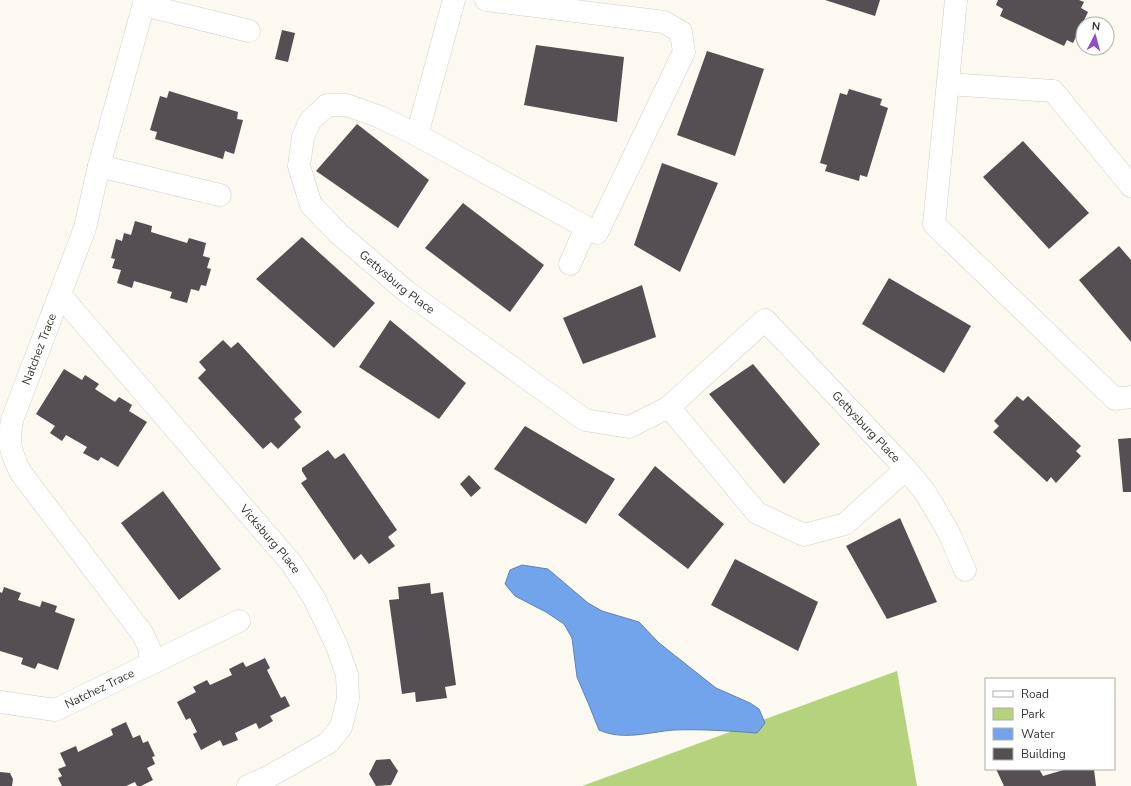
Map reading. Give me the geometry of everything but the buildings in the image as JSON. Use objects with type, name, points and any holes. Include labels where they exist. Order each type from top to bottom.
[{"type":"street","points":[[418,135],[454,0]]},
{"type":"street","points":[[486,0],[664,22],[680,32],[684,52],[597,233],[586,227],[570,264]]},
{"type":"street","points":[[956,0],[934,224],[1115,399],[1131,397]]},
{"type":"street","points":[[145,2],[249,31]]},
{"type":"street","name":"Natchez Trace","points":[[145,2],[99,166],[85,228],[12,420],[9,436],[11,452],[21,473],[142,633],[148,647],[151,663]]},
{"type":"street","points":[[948,84],[1053,90],[1131,186]]},
{"type":"street","name":"Gettysburg Place","points":[[586,227],[418,135],[380,117],[347,106],[327,106],[310,121],[303,137],[299,166],[312,205],[338,233],[407,292],[585,420],[629,428],[669,407],[765,320],[906,469],[845,524],[804,535],[757,513],[669,407]]},
{"type":"street","points":[[99,166],[220,195]]},
{"type":"street","name":"Vicksburg Place","points":[[60,295],[292,564],[314,598],[337,646],[347,675],[348,699],[341,728],[328,743],[270,776],[248,786]]},
{"type":"street","points":[[906,469],[925,492],[948,531],[965,570]]},
{"type":"street","name":"Natchez Trace","points":[[0,702],[56,710],[238,621]]},
{"type":"green space","points":[[897,671],[917,786],[582,786]]},
{"type":"water","points":[[522,565],[548,569],[588,603],[602,611],[639,622],[659,643],[716,688],[750,703],[759,709],[765,723],[757,733],[716,730],[674,730],[636,735],[618,735],[599,730],[577,677],[572,638],[564,624],[546,612],[515,596],[505,584],[510,570]]}]
